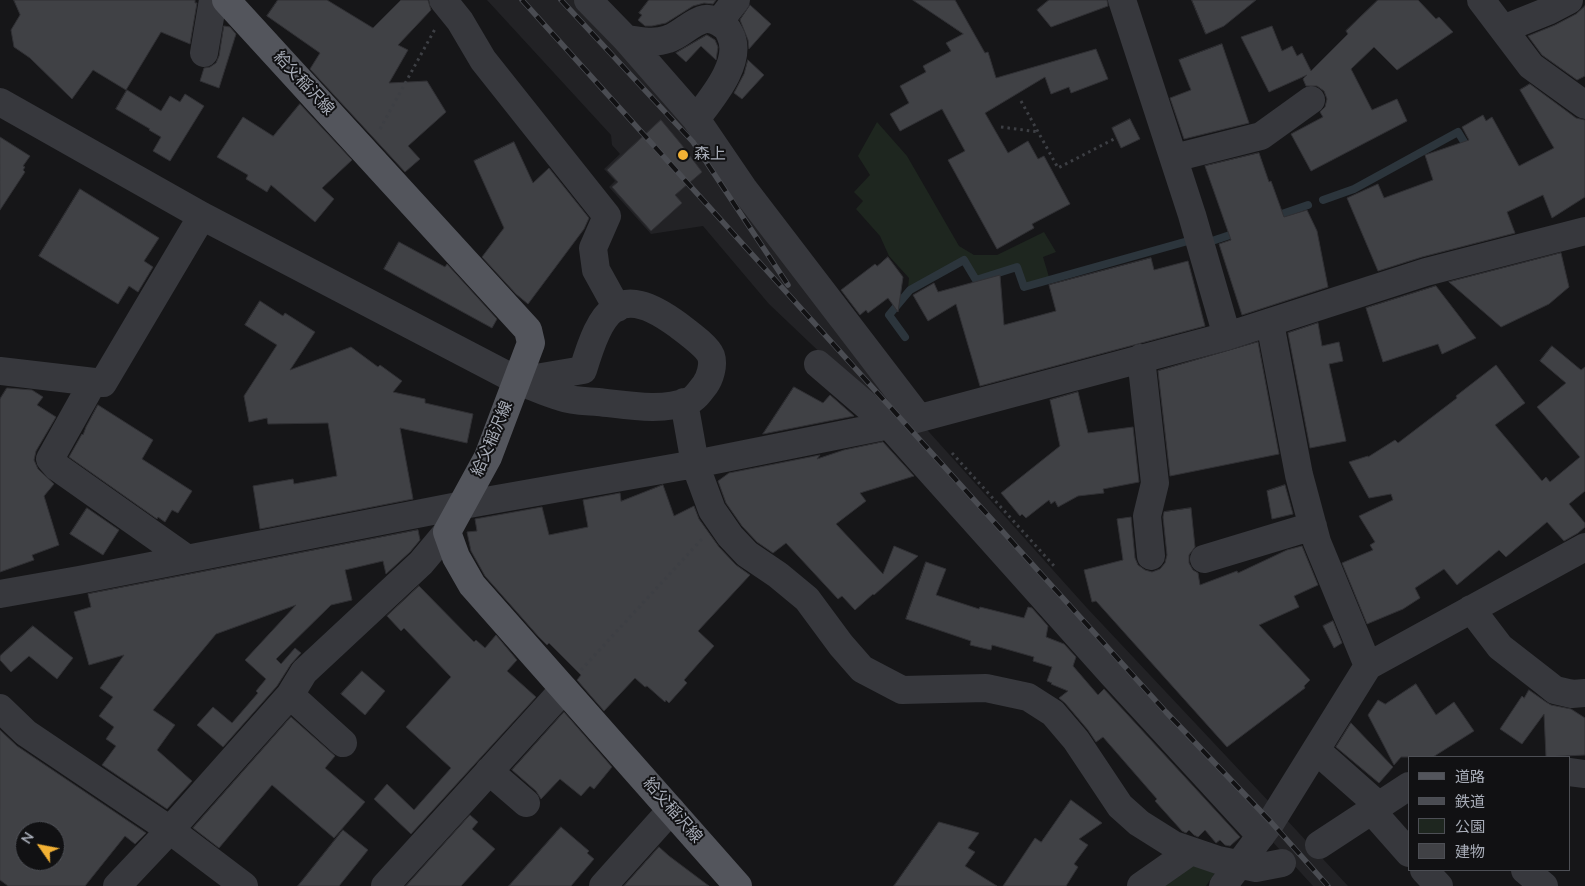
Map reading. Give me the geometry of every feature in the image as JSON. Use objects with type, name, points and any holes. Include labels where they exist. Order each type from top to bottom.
[{"type":"main road","name":"給父稲沢線","points":[[226,0],[528,330],[531,344],[488,457],[447,532],[456,557],[472,585],[738,886]]},
{"type":"street","points":[[204,53],[213,0]]},
{"type":"street","points":[[588,0],[626,39],[696,119],[743,188],[920,418]]},
{"type":"street","points":[[719,22],[736,0]]},
{"type":"street","points":[[1122,0],[1192,214],[1228,336]]},
{"type":"street","points":[[1482,0],[1531,66],[1585,105]]},
{"type":"street","points":[[1503,28],[1569,0]]},
{"type":"street","points":[[445,3],[460,21],[484,60],[607,216],[593,248],[596,270],[618,308]]},
{"type":"street","points":[[626,39],[647,42],[668,40],[692,25],[706,19],[719,22],[727,27],[734,40],[733,55],[725,78],[696,119]]},
{"type":"street","points":[[1174,158],[1261,136],[1311,100]]},
{"type":"street","points":[[0,102],[202,216],[518,381],[562,398],[652,406],[673,405],[692,401],[711,377],[711,357],[698,341],[659,312],[636,303],[623,304],[609,312],[592,340],[583,370],[518,381]]},
{"type":"street","points":[[0,371],[103,383],[202,216]]},
{"type":"street","points":[[0,594],[318,534],[463,504],[695,464],[920,418],[1228,336],[1426,272],[1585,231]]},
{"type":"street","points":[[1270,323],[1299,475],[1317,542],[1368,666]]},
{"type":"street","points":[[1141,358],[1155,483],[1147,516],[1151,556]]},
{"type":"street","points":[[818,364],[889,425],[1261,836]]},
{"type":"street","points":[[93,382],[50,459],[57,468],[186,558]]},
{"type":"street","points":[[684,402],[695,464],[712,510],[730,536],[747,554],[778,575],[807,599],[841,645],[862,669],[902,690],[986,688],[1028,697],[1053,712],[1076,740],[1120,806],[1139,823],[1174,845],[1218,860],[1231,875]]},
{"type":"street","points":[[1204,559],[1313,526]]},
{"type":"street","points":[[117,886],[170,830],[290,695],[304,672],[421,563],[447,532]]},
{"type":"street","points":[[1231,875],[1261,836],[1317,750],[1368,666],[1585,547]]},
{"type":"street","points":[[1470,609],[1500,647],[1555,690],[1572,694],[1585,692]]},
{"type":"street","points":[[385,886],[564,689]]},
{"type":"street","points":[[290,695],[343,744]]},
{"type":"street","points":[[2,715],[170,830],[244,886]]},
{"type":"street","points":[[1317,750],[1375,808],[1408,851]]},
{"type":"street","points":[[489,771],[526,803]]},
{"type":"street","points":[[1570,772],[1585,774]]},
{"type":"street","points":[[1319,845],[1408,787]]},
{"type":"street","points":[[603,886],[671,810]]},
{"type":"street","points":[[1141,886],[1191,851]]},
{"type":"street","points":[[1231,875],[1282,862]]},
{"type":"street","points":[[1425,871],[1439,886]]},
{"type":"street","points":[[1526,871],[1544,886]]},
{"type":"path","points":[[366,154],[445,3]]},
{"type":"path","points":[[1021,101],[1058,168],[1116,138]]},
{"type":"path","points":[[1001,127],[1039,132]]},
{"type":"path","points":[[949,449],[1056,569]]},
{"type":"path","points":[[564,689],[719,520]]},
{"type":"shaded area","points":[[487,0],[578,0],[687,114],[912,415],[891,420],[769,304],[703,226],[651,234],[609,187],[615,181],[604,169],[620,154],[612,145],[611,135]]},
{"type":"shaded area","points":[[921,423],[1087,608],[1273,806],[1259,825],[899,429]]},
{"type":"shaded area","points":[[1285,818],[1348,886],[1313,886],[1270,839]]},
{"type":"green space","points":[[877,122],[907,156],[959,246],[974,255],[997,255],[1044,232],[1056,252],[1043,257],[1049,277],[1026,284],[1018,264],[977,278],[964,258],[908,289],[909,278],[889,256],[880,236],[856,209],[863,201],[854,192],[870,175],[858,156]]},
{"type":"green space","points":[[1192,859],[1218,869],[1206,886],[1154,886]]},
{"type":"building","points":[[14,0],[195,0],[195,3],[197,3],[190,44],[161,32],[126,90],[93,70],[72,99],[30,58],[14,47],[11,30],[20,15]]},
{"type":"building","points":[[278,0],[327,0],[373,28],[401,0],[428,0],[431,10],[398,45],[408,50],[389,83],[427,81],[446,112],[408,146],[420,159],[405,172],[310,69],[320,53],[267,16]]},
{"type":"building","points":[[649,0],[716,0],[713,4],[704,3],[693,6],[666,23],[645,26],[638,20],[642,15],[639,13]]},
{"type":"building","points":[[913,0],[955,0],[985,53],[988,52],[996,78],[1096,49],[1108,79],[1071,93],[1069,87],[1051,94],[1045,77],[985,113],[1008,153],[1028,141],[1038,159],[1044,156],[1070,204],[1032,224],[1034,228],[997,249],[948,160],[965,151],[942,109],[900,131],[890,114],[909,103],[900,86],[926,72],[923,66],[951,51],[946,43],[963,34]]},
{"type":"building","points":[[1049,0],[1107,0],[1108,6],[1051,27],[1037,10]]},
{"type":"building","points":[[1192,0],[1256,0],[1224,26],[1206,34]]},
{"type":"building","points":[[1378,0],[1418,0],[1436,19],[1439,17],[1453,32],[1397,70],[1374,47],[1351,69],[1372,110],[1397,99],[1407,121],[1311,171],[1291,134],[1323,117],[1320,112],[1325,107],[1327,99],[1324,91],[1317,86],[1306,86],[1303,79],[1307,75],[1269,92],[1241,37],[1272,26],[1282,51],[1292,46],[1297,56],[1302,53],[1311,71],[1348,34],[1346,31]]},
{"type":"building","points":[[750,5],[771,24],[749,49],[748,40],[740,20]]},
{"type":"building","points":[[1585,6],[1585,76],[1577,80],[1542,55],[1528,36],[1576,14]]},
{"type":"building","points":[[224,26],[230,27],[236,34],[219,88],[200,81],[204,68],[216,63]]},
{"type":"building","points":[[707,35],[715,40],[718,47],[716,60],[701,46],[686,62],[676,53]]},
{"type":"building","points":[[1222,44],[1249,123],[1184,139],[1170,98],[1191,90],[1179,60]]},
{"type":"building","points":[[748,60],[764,75],[742,99],[734,93],[744,74]]},
{"type":"building","points":[[1530,84],[1576,118],[1585,120],[1585,197],[1552,218],[1543,195],[1507,212],[1515,233],[1422,257],[1378,271],[1347,198],[1378,184],[1384,198],[1433,180],[1425,155],[1469,140],[1462,127],[1483,115],[1486,121],[1492,117],[1519,166],[1554,148],[1520,90]]},
{"type":"building","points":[[127,90],[161,111],[170,96],[180,102],[185,94],[204,106],[170,161],[153,151],[161,137],[116,109]]},
{"type":"building","points":[[300,104],[352,160],[322,188],[334,199],[315,222],[271,185],[267,192],[246,179],[248,175],[217,157],[243,117],[273,136]]},
{"type":"building","points":[[1130,119],[1140,139],[1121,148],[1112,128]]},
{"type":"building","points":[[661,120],[702,172],[675,195],[682,203],[651,231],[612,187],[618,182],[607,170]]},
{"type":"building","points":[[0,137],[30,156],[23,166],[25,167],[23,170],[25,172],[0,210]]},
{"type":"building","points":[[514,142],[533,183],[549,168],[589,218],[584,229],[528,304],[516,294],[482,257],[504,228],[474,161]]},
{"type":"building","points":[[1259,153],[1284,217],[1307,210],[1317,231],[1328,287],[1242,315],[1219,244],[1231,240],[1205,166]]},
{"type":"building","points":[[80,189],[159,238],[144,261],[153,267],[138,292],[129,286],[118,304],[39,256]]},
{"type":"building","points":[[399,242],[445,267],[447,264],[497,319],[492,328],[384,269]]},
{"type":"building","points":[[1561,253],[1569,287],[1549,304],[1501,327],[1449,282]]},
{"type":"building","points":[[888,257],[903,277],[898,312],[888,298],[868,313],[866,310],[860,315],[841,290],[875,264],[877,266]]},
{"type":"building","points":[[1151,258],[1154,270],[1188,261],[1205,326],[980,386],[956,304],[928,321],[913,295],[934,283],[938,292],[1000,275],[1004,325],[1056,311],[1049,285]]},
{"type":"building","points":[[1436,286],[1476,338],[1442,354],[1438,344],[1383,362],[1366,308]]},
{"type":"building","points":[[260,301],[283,316],[285,313],[315,332],[290,370],[351,347],[378,367],[380,365],[402,381],[393,392],[425,399],[425,403],[473,414],[467,443],[400,428],[413,499],[260,529],[253,486],[293,479],[294,484],[337,476],[328,423],[268,424],[267,418],[249,422],[244,396],[277,345],[245,325]]},
{"type":"building","points":[[1318,323],[1322,346],[1339,342],[1343,361],[1329,364],[1346,441],[1310,448],[1288,333]]},
{"type":"building","points":[[1258,342],[1279,454],[1170,476],[1158,371]]},
{"type":"building","points":[[1552,346],[1581,370],[1585,367],[1585,491],[1569,504],[1585,523],[1585,527],[1564,541],[1547,522],[1506,557],[1499,550],[1457,585],[1444,569],[1415,588],[1420,598],[1403,609],[1367,624],[1342,563],[1373,550],[1370,545],[1375,542],[1359,516],[1393,500],[1391,494],[1369,498],[1349,462],[1368,457],[1395,440],[1398,443],[1457,398],[1456,396],[1496,365],[1525,403],[1495,425],[1542,481],[1546,477],[1550,482],[1580,457],[1537,407],[1566,383],[1540,361]]},
{"type":"building","points":[[794,387],[823,403],[830,395],[854,416],[763,434]]},
{"type":"building","points":[[7,388],[32,390],[43,397],[37,405],[56,417],[36,451],[34,460],[38,469],[54,484],[44,496],[59,545],[32,555],[34,560],[0,572],[0,399]]},
{"type":"building","points":[[1078,392],[1088,433],[1133,427],[1139,482],[1103,489],[1104,493],[1078,496],[1058,507],[1055,501],[1051,504],[1049,500],[1026,518],[1022,514],[1020,516],[1001,493],[1060,446],[1050,400]]},
{"type":"building","points":[[98,405],[153,440],[142,459],[192,491],[178,513],[172,510],[165,522],[158,517],[157,519],[69,457],[83,435]]},
{"type":"building","points":[[883,442],[914,476],[860,493],[866,501],[836,524],[883,574],[894,546],[918,556],[855,610],[842,596],[838,599],[786,543],[773,553],[757,542],[742,526],[726,503],[718,481],[729,473],[820,455],[817,459],[844,450]]},
{"type":"building","points":[[663,485],[674,516],[694,506],[699,519],[719,547],[736,565],[750,575],[698,631],[714,646],[684,680],[687,683],[669,703],[666,700],[665,702],[635,678],[604,711],[577,680],[581,675],[549,643],[547,645],[538,636],[485,576],[471,551],[467,532],[477,531],[475,519],[542,507],[549,535],[588,527],[583,500],[620,493],[621,501]]},
{"type":"building","points":[[1285,485],[1293,514],[1272,519],[1267,491]]},
{"type":"building","points":[[87,508],[119,530],[103,555],[70,534]]},
{"type":"building","points":[[1191,508],[1195,547],[1189,555],[1189,563],[1193,570],[1198,573],[1200,585],[1237,571],[1238,573],[1287,550],[1302,546],[1318,585],[1294,596],[1299,607],[1259,625],[1310,680],[1304,686],[1305,688],[1227,747],[1096,601],[1092,602],[1084,570],[1123,560],[1117,519],[1131,517],[1135,558],[1138,565],[1152,572],[1160,569],[1165,563],[1167,555],[1164,512]]},
{"type":"building","points":[[418,530],[420,540],[386,574],[383,561],[345,570],[352,600],[331,605],[276,659],[281,664],[295,648],[301,653],[291,664],[277,686],[223,747],[197,725],[213,707],[232,723],[258,693],[256,691],[266,679],[245,660],[296,605],[216,634],[153,710],[175,725],[157,750],[192,781],[167,809],[102,765],[116,746],[106,739],[114,727],[99,716],[113,697],[100,688],[124,655],[89,665],[74,612],[91,607],[88,594]]},
{"type":"building","points":[[926,562],[946,569],[936,595],[979,609],[980,607],[1024,618],[1028,607],[1032,608],[1048,626],[1046,637],[1064,644],[1076,657],[1073,666],[1098,695],[1104,689],[1240,837],[1230,846],[1225,845],[1220,840],[1216,843],[1205,830],[1198,837],[1189,830],[1186,833],[1182,831],[1103,737],[1096,742],[1088,730],[1059,698],[1068,691],[1047,681],[1052,667],[1033,661],[1034,657],[992,645],[991,650],[970,645],[971,641],[906,619]]},
{"type":"building","points":[[419,586],[474,642],[476,640],[485,648],[496,635],[517,660],[507,671],[536,697],[411,834],[374,799],[387,784],[414,810],[451,768],[406,727],[451,677],[404,628],[401,631],[387,616]]},
{"type":"building","points":[[1333,621],[1342,643],[1334,648],[1323,626]]},
{"type":"building","points":[[33,626],[73,658],[57,679],[29,656],[11,672],[0,660],[0,656]]},
{"type":"building","points":[[362,671],[385,691],[365,715],[341,694]]},
{"type":"building","points":[[1416,684],[1436,715],[1454,702],[1474,731],[1435,756],[1401,757],[1394,765],[1368,715],[1378,700],[1385,704]]},
{"type":"building","points":[[1529,690],[1551,705],[1571,709],[1585,718],[1585,755],[1546,756],[1544,714],[1522,744],[1500,729],[1522,696],[1524,698]]},
{"type":"building","points":[[564,712],[612,767],[594,789],[590,786],[581,796],[560,779],[541,799],[536,791],[512,770]]},
{"type":"building","points":[[291,717],[335,756],[325,768],[365,802],[334,838],[272,785],[219,848],[193,828]]},
{"type":"building","points":[[1351,723],[1393,767],[1379,783],[1336,747]]},
{"type":"building","points":[[0,730],[17,746],[146,833],[135,844],[125,836],[85,886],[8,886],[0,880]]},
{"type":"building","points":[[1071,800],[1102,823],[1079,839],[1088,845],[1074,864],[1078,867],[1066,886],[1003,886],[1035,838],[1041,842]]},
{"type":"building","points":[[470,815],[478,822],[472,829],[495,849],[461,886],[406,886]]},
{"type":"building","points":[[939,822],[979,833],[968,848],[975,852],[965,866],[997,886],[894,886]]},
{"type":"building","points":[[561,827],[589,851],[587,853],[594,859],[571,886],[509,886]]},
{"type":"building","points":[[343,830],[368,850],[339,886],[298,886]]},
{"type":"building","points":[[659,847],[669,856],[709,886],[624,886]]},
{"type":"waterway","points":[[1323,200],[1354,189],[1458,132],[1469,150]]},
{"type":"waterway","points":[[1275,219],[1279,215],[1308,205]]},
{"type":"waterway","points":[[1212,241],[1239,232]]},
{"type":"waterway","points":[[905,337],[889,315],[910,290],[964,260],[976,280],[1017,267],[1024,287],[1188,241]]},
{"type":"railway","points":[[522,0],[1166,712],[1271,822],[1328,886]]},
{"type":"railway","points":[[561,0],[693,142],[788,285]]},
{"type":"place","name":"森上","points":[[683,155]]}]
